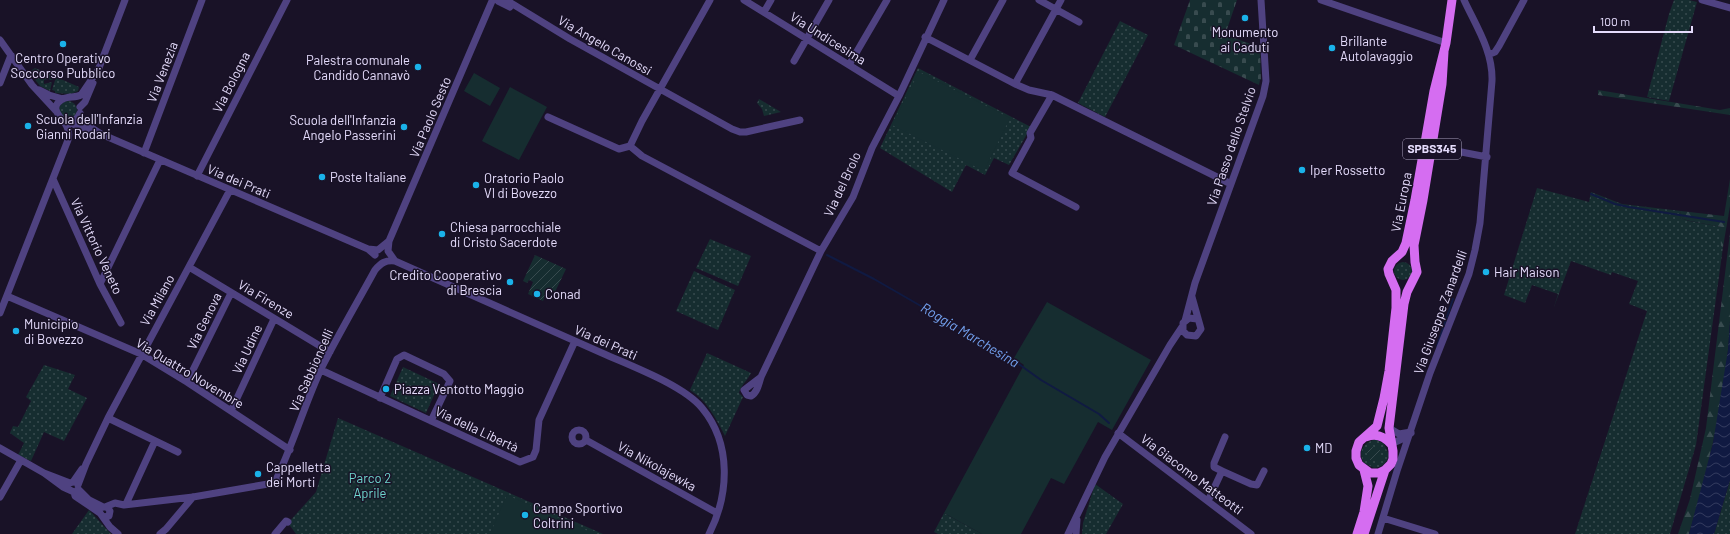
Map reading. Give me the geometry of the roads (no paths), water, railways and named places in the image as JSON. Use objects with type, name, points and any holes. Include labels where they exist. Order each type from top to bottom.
[{"type":"main road","points":[[1445,48],[1452,0]]},
{"type":"main road","name":"Via Europa","points":[[1364,534],[1393,459],[1389,428],[1404,304],[1407,292],[1417,272],[1414,245],[1416,229],[1423,200],[1433,143],[1442,84],[1445,48]]},
{"type":"main road","name":"Via Europa","points":[[1358,534],[1364,512],[1368,486],[1364,470],[1359,465],[1355,455],[1358,445],[1377,426],[1389,371],[1396,308],[1396,290],[1388,269],[1394,259],[1402,252],[1406,243],[1434,91],[1445,48]]},
{"type":"main road","points":[[1394,259],[1398,257],[1408,257],[1415,262]]},
{"type":"main road","points":[[1391,279],[1399,285],[1404,285],[1413,281]]},
{"type":"main road","points":[[1364,438],[1377,435],[1385,438],[1392,446]]},
{"type":"main road","points":[[1364,470],[1373,473],[1390,469]]},
{"type":"street","points":[[0,40],[32,85],[56,111],[60,119],[66,122],[72,122],[79,116],[80,107],[90,93],[125,0]]},
{"type":"street","name":"Via Venezia","points":[[144,153],[202,0]]},
{"type":"street","name":"Via Bologna","points":[[196,176],[287,0]]},
{"type":"street","name":"Via Angelo Canossi","points":[[495,0],[539,21]]},
{"type":"street","name":"Via Paolo Sesto","points":[[387,257],[388,242],[495,0]]},
{"type":"street","name":"Via Angelo Canossi","points":[[506,0],[539,21],[660,90],[740,132],[800,120]]},
{"type":"street","name":"Via Angelo Canossi","points":[[660,90],[710,0]]},
{"type":"street","name":"Via Undicesima","points":[[744,0],[899,96]]},
{"type":"street","points":[[764,12],[771,0]]},
{"type":"street","points":[[794,61],[828,0]]},
{"type":"street","points":[[849,65],[887,0]]},
{"type":"street","name":"Via del Brolo","points":[[760,377],[821,251],[853,197],[872,148],[899,96],[944,0]]},
{"type":"street","points":[[970,60],[1003,0]]},
{"type":"street","points":[[1039,0],[1079,22]]},
{"type":"street","points":[[1015,84],[1061,0]]},
{"type":"street","name":"Via Passo dello Stelvio","points":[[1068,534],[1105,456],[1183,324],[1262,98],[1266,81],[1261,0]]},
{"type":"street","points":[[1321,0],[1445,48]]},
{"type":"street","name":"Via Giuseppe Zanardelli","points":[[1378,534],[1383,518],[1390,469],[1404,451],[1411,432],[1430,373],[1474,256],[1480,223],[1493,79],[1490,54],[1464,0]]},
{"type":"street","points":[[1490,54],[1495,52],[1499,46],[1524,0]]},
{"type":"street","points":[[1702,0],[1730,8]]},
{"type":"street","points":[[926,37],[1015,84],[1029,90],[1052,95],[1231,184]]},
{"type":"street","points":[[0,83],[11,55]]},
{"type":"street","points":[[32,85],[49,95],[63,99],[72,98],[81,95],[84,92],[98,70]]},
{"type":"street","points":[[548,117],[620,149],[631,144],[660,90]]},
{"type":"street","points":[[1052,95],[1030,133],[1031,138],[1012,173],[1076,207]]},
{"type":"street","points":[[72,98],[76,100],[80,107]]},
{"type":"street","points":[[56,111],[58,104],[63,99]]},
{"type":"street","name":"Via dei Prati","points":[[79,116],[87,125],[101,134]]},
{"type":"street","points":[[0,313],[68,140],[66,122]]},
{"type":"street","name":"Via dei Prati","points":[[66,122],[101,134],[377,253],[380,262],[387,257]]},
{"type":"street","points":[[1433,143],[1451,150],[1487,157]]},
{"type":"street","points":[[631,144],[642,156],[821,251]]},
{"type":"street","points":[[100,284],[160,160]]},
{"type":"street","name":"Via Vittorio Veneto","points":[[53,179],[100,284],[121,323]]},
{"type":"street","name":"Via Milano","points":[[73,487],[141,354],[230,190]]},
{"type":"street","name":"Via Paolo Sesto","points":[[377,253],[388,242]]},
{"type":"street","name":"Via dei Prati","points":[[377,253],[385,249],[387,257],[395,261],[575,341],[687,393],[703,409],[714,427],[720,441],[725,464],[724,486],[717,513],[709,534]]},
{"type":"street","name":"Via Sabbioncelli","points":[[375,270],[377,253]]},
{"type":"street","name":"Via Sabbioncelli","points":[[193,497],[275,482],[290,450],[321,370],[375,270],[387,257]]},
{"type":"street","name":"Via Firenze","points":[[189,267],[330,352]]},
{"type":"street","name":"Via Genova","points":[[187,382],[231,293]]},
{"type":"street","name":"Via Passo dello Stelvio","points":[[1170,345],[1187,335],[1193,336],[1199,333],[1201,326],[1197,319],[1192,295]]},
{"type":"street","name":"Via Quattro Novembre","points":[[7,296],[141,354],[187,382],[290,450]]},
{"type":"street","name":"Via Udine","points":[[231,411],[274,318]]},
{"type":"street","points":[[1187,335],[1183,324],[1192,318],[1197,319]]},
{"type":"street","name":"Via della Libertà","points":[[321,370],[520,462],[527,461],[533,457],[536,450],[540,420],[575,341]]},
{"type":"street","points":[[380,398],[397,359],[404,355],[444,374],[450,381],[431,422]]},
{"type":"street","points":[[108,418],[178,452]]},
{"type":"street","points":[[1389,428],[1400,434],[1411,432]]},
{"type":"street","points":[[1392,446],[1411,432]]},
{"type":"street","name":"Via Giacomo Matteotti","points":[[1118,433],[1252,534]]},
{"type":"street","points":[[1225,437],[1214,463],[1214,467],[1251,484],[1257,485],[1264,471]]},
{"type":"street","name":"Via Nikolajewka","points":[[586,440],[717,513]]},
{"type":"street","points":[[125,504],[155,441]]},
{"type":"street","points":[[1392,446],[1404,451]]},
{"type":"street","points":[[0,448],[44,473],[73,487],[105,512],[110,528],[118,534]]},
{"type":"street","points":[[0,497],[21,460]]},
{"type":"street","points":[[1208,501],[1222,471]]},
{"type":"street","points":[[105,512],[115,503],[125,504],[193,497]]},
{"type":"street","points":[[160,534],[193,497]]},
{"type":"street","points":[[1076,534],[1077,517]]},
{"type":"street","points":[[1383,518],[1435,534]]},
{"type":"street","points":[[275,534],[286,521],[288,522]]},
{"type":"water","points":[[1730,321],[1730,480],[1714,534],[1689,534],[1713,443],[1728,350]]},
{"type":"waterway","points":[[1591,194],[1615,204],[1629,207],[1724,222]]},
{"type":"waterway","name":"Roggia Marchesina","points":[[827,255],[874,279],[1006,355],[1041,380],[1099,414],[1109,423]]},
{"type":"waterway","points":[[1437,346],[1453,299]]},
{"type":"place","name":"Monumento ai Caduti","points":[[1245,18]]},
{"type":"place","name":"Centro Operativo Soccorso Pubblico","points":[[63,44]]},
{"type":"place","name":"Brillante Autolavaggio","points":[[1332,48]]},
{"type":"place","name":"Palestra comunale Candido Cannavò","points":[[418,67]]},
{"type":"place","name":"Scuola dell'Infanzia Gianni Rodari","points":[[28,126]]},
{"type":"place","name":"Scuola dell'Infanzia Angelo Passerini","points":[[404,127]]},
{"type":"place","name":"Iper Rossetto","points":[[1302,170]]},
{"type":"place","name":"Poste Italiane","points":[[322,177]]},
{"type":"place","name":"Oratorio Paolo VI di Bovezzo","points":[[476,185]]},
{"type":"place","name":"Chiesa parrocchiale di Cristo Sacerdote","points":[[442,234]]},
{"type":"place","name":"Hair Maison","points":[[1486,272]]},
{"type":"place","name":"Credito Cooperativo di Brescia","points":[[510,282]]},
{"type":"place","name":"Conad","points":[[537,294]]},
{"type":"place","name":"Municipio di Bovezzo","points":[[16,331]]},
{"type":"place","name":"Piazza Ventotto Maggio","points":[[386,389]]},
{"type":"place","name":"MD","points":[[1307,448]]},
{"type":"place","name":"Cappelletta dei Morti","points":[[258,474]]},
{"type":"place","name":"Campo Sportivo Coltrini","points":[[525,515]]},
{"type":"park label","name":"Parco 2 Aprile","points":[[370,486]]}]
